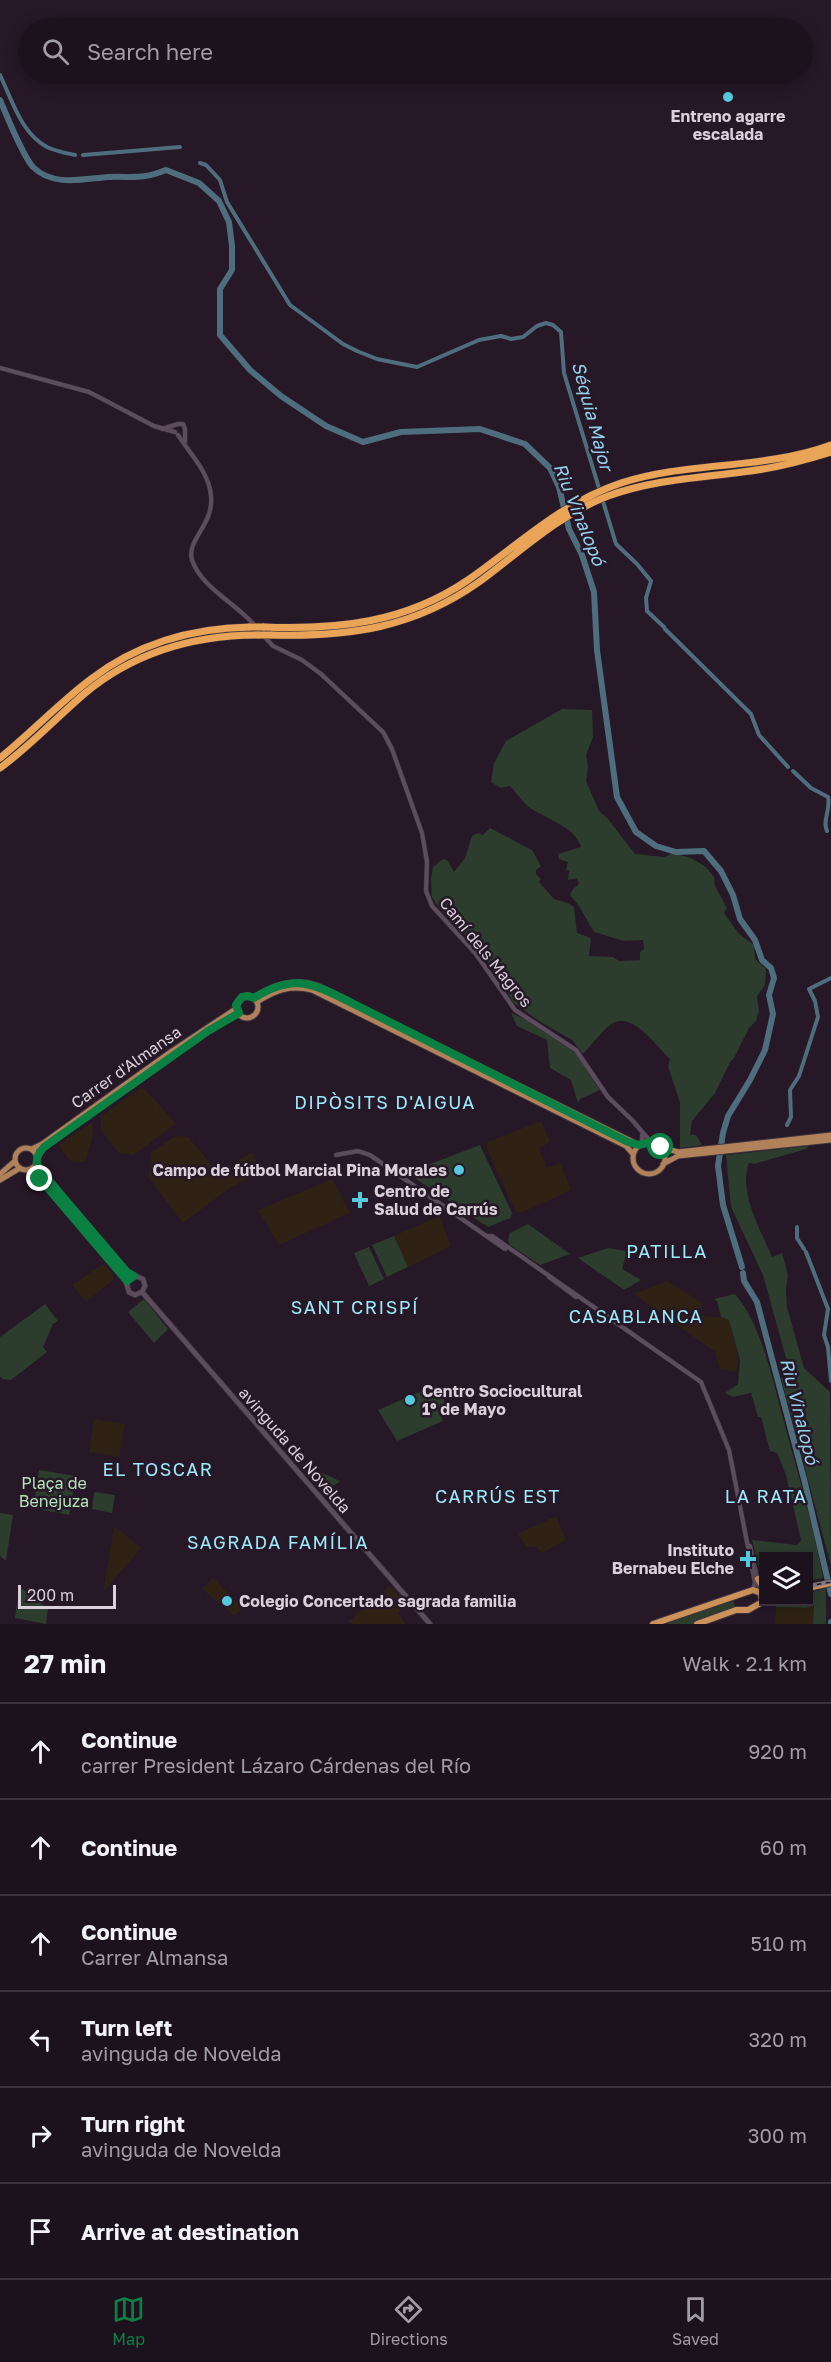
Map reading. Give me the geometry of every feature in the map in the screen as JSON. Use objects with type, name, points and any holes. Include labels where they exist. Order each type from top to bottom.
[{"type":"highway","points":[[725,470],[775,461],[831,445]]},
{"type":"highway","points":[[0,758],[89,680],[139,650],[192,633],[250,627],[339,627],[375,620],[433,600],[460,585],[529,537],[605,493],[711,471],[781,466],[831,452]]},
{"type":"highway","points":[[0,768],[37,738],[90,689],[127,664],[160,649],[222,636],[348,634],[387,625],[411,617],[458,595],[529,537]]},
{"type":"highway","points":[[758,1579],[759,1585]]},
{"type":"highway","points":[[813,1585],[831,1582]]},
{"type":"highway","points":[[654,1624],[759,1591]]},
{"type":"highway","points":[[738,1596],[736,1603],[742,1610]]},
{"type":"highway","points":[[698,1624],[759,1605]]},
{"type":"main road","points":[[256,1000],[279,985],[300,982],[312,984],[640,1144],[651,1142],[671,1151],[831,1140]]},
{"type":"main road","points":[[256,1000],[279,989],[293,987],[312,990],[626,1146],[633,1154],[635,1165],[645,1173],[656,1172],[672,1158],[831,1135]]},
{"type":"main road","points":[[248,996],[256,1000],[258,1008],[255,1015],[246,1017],[238,1011],[237,1002],[242,997],[248,996]]},
{"type":"main road","points":[[30,1170],[36,1164],[37,1155],[44,1147],[238,1011]]},
{"type":"main road","name":"Carrer d'Almansa","points":[[32,1149],[169,1053],[238,1011]]},
{"type":"main road","points":[[633,1154],[640,1144]]},
{"type":"main road","points":[[0,1174],[15,1161],[19,1150],[25,1147],[32,1149],[37,1155]]},
{"type":"main road","points":[[661,1147],[664,1157],[663,1164]]},
{"type":"main road","points":[[15,1161],[20,1168]]},
{"type":"main road","points":[[0,1180],[20,1168],[35,1172],[127,1281],[130,1293],[135,1295],[142,1293],[145,1282],[127,1272],[36,1164]]},
{"type":"main road","points":[[127,1281],[134,1276]]},
{"type":"main road","name":"avinguda de Novelda","points":[[142,1293],[430,1624]]},
{"type":"street","points":[[0,368],[89,392],[162,429],[177,434],[184,433],[185,429],[183,424],[178,423],[162,429]]},
{"type":"street","points":[[174,426],[177,434]]},
{"type":"street","name":"Camí dels Magros","points":[[184,433],[185,445]]},
{"type":"street","name":"Camí dels Magros","points":[[177,434],[206,477],[212,497],[208,520],[191,548],[194,563],[200,573],[214,590],[246,615],[273,646],[312,667],[383,732],[392,749],[422,833],[426,851],[426,891],[432,906],[477,954],[514,1010],[576,1050],[608,1097],[651,1142]]},
{"type":"street","points":[[640,1144],[642,1134]]},
{"type":"street","points":[[336,1155],[352,1151],[362,1152],[490,1236],[702,1381],[732,1454],[758,1579]]},
{"type":"street","points":[[702,1381],[729,1450],[755,1583],[759,1589]]},
{"type":"shaded area","points":[[139,1089],[145,1089],[176,1124],[132,1156],[126,1153],[121,1155],[101,1131],[101,1116]]},
{"type":"shaded area","points":[[541,1121],[550,1142],[539,1149],[547,1168],[560,1163],[571,1190],[521,1213],[516,1212],[486,1147],[488,1142]]},
{"type":"shaded area","points":[[92,1122],[93,1135],[85,1162],[70,1161],[59,1145]]},
{"type":"shaded area","points":[[176,1136],[188,1137],[218,1173],[252,1152],[262,1172],[231,1187],[183,1223],[148,1177],[152,1152]]},
{"type":"shaded area","points":[[332,1179],[350,1213],[279,1245],[258,1210]]},
{"type":"shaded area","points":[[439,1216],[451,1246],[408,1267],[394,1236]]},
{"type":"shaded area","points":[[101,1265],[113,1274],[113,1280],[86,1302],[72,1285]]},
{"type":"shaded area","points":[[667,1281],[701,1302],[699,1310],[703,1316],[729,1320],[736,1346],[738,1361],[736,1372],[720,1369],[715,1352],[634,1294]]},
{"type":"shaded area","points":[[94,1419],[125,1424],[119,1457],[89,1452]]},
{"type":"shaded area","points":[[556,1516],[566,1540],[542,1553],[536,1547],[526,1547],[518,1534]]},
{"type":"shaded area","points":[[116,1527],[141,1548],[103,1592],[114,1528]]},
{"type":"shaded area","name":"Colegio Concertado sagrada familia","points":[[213,1578],[242,1608],[235,1616],[202,1589]]},
{"type":"shaded area","points":[[389,1586],[407,1604],[398,1612],[405,1624],[352,1624],[349,1621]]},
{"type":"shaded area","points":[[813,1605],[813,1624],[775,1624],[776,1607],[806,1608]]},
{"type":"green space","points":[[562,709],[592,710],[593,737],[586,755],[588,767],[586,781],[599,811],[635,854],[664,857],[673,853],[691,858],[706,867],[714,877],[715,886],[727,908],[724,913],[739,934],[754,945],[755,959],[766,969],[765,985],[757,996],[759,1011],[756,1021],[749,1028],[715,1093],[692,1121],[690,1135],[696,1135],[702,1145],[680,1148],[680,1103],[668,1066],[670,1059],[644,1032],[629,1022],[613,1023],[583,1054],[572,1040],[514,1003],[481,952],[439,908],[432,897],[433,867],[443,859],[447,860],[454,872],[465,858],[472,836],[478,833],[483,835],[490,828],[532,850],[541,866],[536,870],[536,874],[541,879],[539,882],[554,899],[574,907],[577,933],[591,938],[589,956],[613,957],[619,961],[640,960],[640,952],[644,949],[643,940],[624,941],[594,932],[570,895],[579,884],[577,878],[568,880],[569,871],[566,870],[568,862],[559,859],[558,854],[581,847],[573,834],[529,807],[510,786],[501,788],[491,782],[494,763],[506,741]]},
{"type":"green space","points":[[511,1013],[543,1027],[574,1050],[600,1090],[580,1099],[578,1103],[571,1080],[550,1068],[547,1040],[517,1026]]},
{"type":"green space","points":[[480,1145],[512,1213],[510,1218],[488,1227],[407,1173]]},
{"type":"green space","points":[[809,1146],[806,1149],[754,1164],[749,1163],[746,1186],[752,1211],[772,1257],[782,1253],[788,1275],[787,1307],[804,1368],[830,1392],[831,1566],[781,1378],[793,1383],[763,1275],[731,1207],[726,1155]]},
{"type":"green space","points":[[528,1224],[570,1254],[540,1265],[510,1245],[508,1240],[510,1233]]},
{"type":"green space","points":[[394,1236],[408,1267],[387,1277],[372,1245]]},
{"type":"green space","points":[[369,1247],[384,1279],[369,1286],[354,1253]]},
{"type":"green space","points":[[608,1248],[627,1251],[622,1269],[641,1280],[624,1290],[578,1258]]},
{"type":"green space","points":[[735,1294],[752,1321],[766,1355],[815,1539],[823,1578],[813,1580],[813,1552],[759,1552],[759,1568],[752,1540],[797,1545],[801,1540],[786,1475],[777,1453],[770,1451],[761,1417],[758,1417],[751,1393],[733,1397],[725,1393],[738,1384],[740,1360],[729,1320],[721,1317],[717,1301],[714,1299]]},
{"type":"green space","points":[[144,1299],[168,1329],[154,1343],[128,1312]]},
{"type":"green space","points":[[45,1304],[58,1321],[53,1324],[43,1347],[47,1352],[11,1380],[2,1379],[2,1376],[0,1378],[0,1337]]},
{"type":"green space","points":[[436,1385],[446,1405],[438,1408],[443,1421],[397,1441],[378,1410]]},
{"type":"green space","points":[[300,1463],[340,1481],[325,1493]]},
{"type":"green space","name":"Plaça de Benejuza","points":[[39,1470],[76,1476],[69,1515],[33,1508]]},
{"type":"green space","points":[[94,1492],[115,1495],[112,1513],[92,1509]]},
{"type":"green space","points":[[0,1513],[13,1515],[6,1561],[0,1556]]},
{"type":"green space","points":[[826,1588],[826,1624],[813,1624],[813,1592]]},
{"type":"green space","points":[[23,1589],[48,1609],[46,1624],[15,1618],[19,1591]]},
{"type":"green space","points":[[733,1599],[736,1609],[692,1624],[668,1624],[669,1621]]},
{"type":"green space","points":[[776,1606],[811,1606],[806,1608]]},
{"type":"waterway","name":"Séquia Major","points":[[0,75],[18,115],[30,133],[47,147],[75,155]]},
{"type":"waterway","name":"Riu Vinalopó","points":[[0,100],[24,154],[33,167],[41,173],[59,179],[79,180],[137,177],[166,170],[199,183],[219,201],[229,222],[232,246],[232,270],[220,289],[220,335],[250,370],[281,396],[326,426],[363,442],[401,432],[480,429],[525,444],[550,468],[559,487],[569,529],[582,555],[594,592],[597,650],[617,797],[636,832],[656,846],[676,852],[704,851],[721,871],[733,895],[740,919],[755,940],[762,960],[771,968],[774,978],[769,995],[773,1014],[765,1050],[728,1116],[718,1166],[723,1205],[742,1267]]},
{"type":"waterway","name":"Séquia Major","points":[[83,155],[180,147]]},
{"type":"waterway","name":"Séquia Major","points":[[200,163],[206,165],[220,180],[227,202],[290,305],[343,344],[357,351],[377,359],[417,367],[479,340],[501,336],[511,339],[523,337],[537,326],[546,323],[553,325],[561,332],[564,373],[616,544],[651,581],[646,598],[647,611],[664,627]]},
{"type":"waterway","name":"Séquia Major","points":[[665,629],[751,714],[759,735],[788,767]]},
{"type":"waterway","name":"Séquia Major","points":[[793,771],[811,788],[828,797],[825,823],[827,831]]},
{"type":"waterway","name":"Séquia Major","points":[[787,1125],[791,1117],[790,1090],[799,1076],[818,1017],[815,1001],[809,989],[831,978]]},
{"type":"waterway","name":"Séquia Major","points":[[797,1227],[797,1238],[804,1249]]},
{"type":"waterway","name":"Séquia Major","points":[[806,1252],[828,1309],[824,1335],[828,1347],[831,1381]]},
{"type":"waterway","name":"Riu Vinalopó","points":[[743,1273],[744,1281],[757,1302],[804,1479],[831,1594]]},
{"type":"railway","points":[[813,1585],[831,1582]]},
{"type":"place","name":"Entreno agarre escalada","points":[[728,97]]},
{"type":"place","name":"Campo de fútbol Marcial Pina Morales","points":[[459,1170]]},
{"type":"place","name":"Centro de Salud de Carrús","points":[[360,1200]]},
{"type":"place","name":"Centro Sociocultural 1º de Mayo","points":[[410,1400]]},
{"type":"place","name":"Instituto Bernabeu Elche","points":[[748,1559]]},
{"type":"place","name":"Colegio Concertado sagrada familia","points":[[227,1601]]},
{"type":"district","name":"DIPÒSITS D'AIGUA","points":[[385,1102]]},
{"type":"district","name":"PATILLA","points":[[667,1251]]},
{"type":"district","name":"SANT CRISPÍ","points":[[355,1307]]},
{"type":"district","name":"CASABLANCA","points":[[636,1316]]},
{"type":"district","name":"EL TOSCAR","points":[[158,1469]]},
{"type":"district","name":"CARRÚS EST","points":[[498,1496]]},
{"type":"district","name":"LA RATA","points":[[766,1496]]},
{"type":"district","name":"SAGRADA FAMÍLIA","points":[[278,1542]]},
{"type":"route","points":[[40,1179],[127,1281],[134,1276],[127,1272],[39,1169],[36,1164],[37,1155],[44,1147],[105,1103],[208,1031],[239,1013],[236,1005],[242,997],[254,998],[271,987],[300,982],[318,986],[628,1142],[639,1145],[651,1142],[661,1147]]}]
